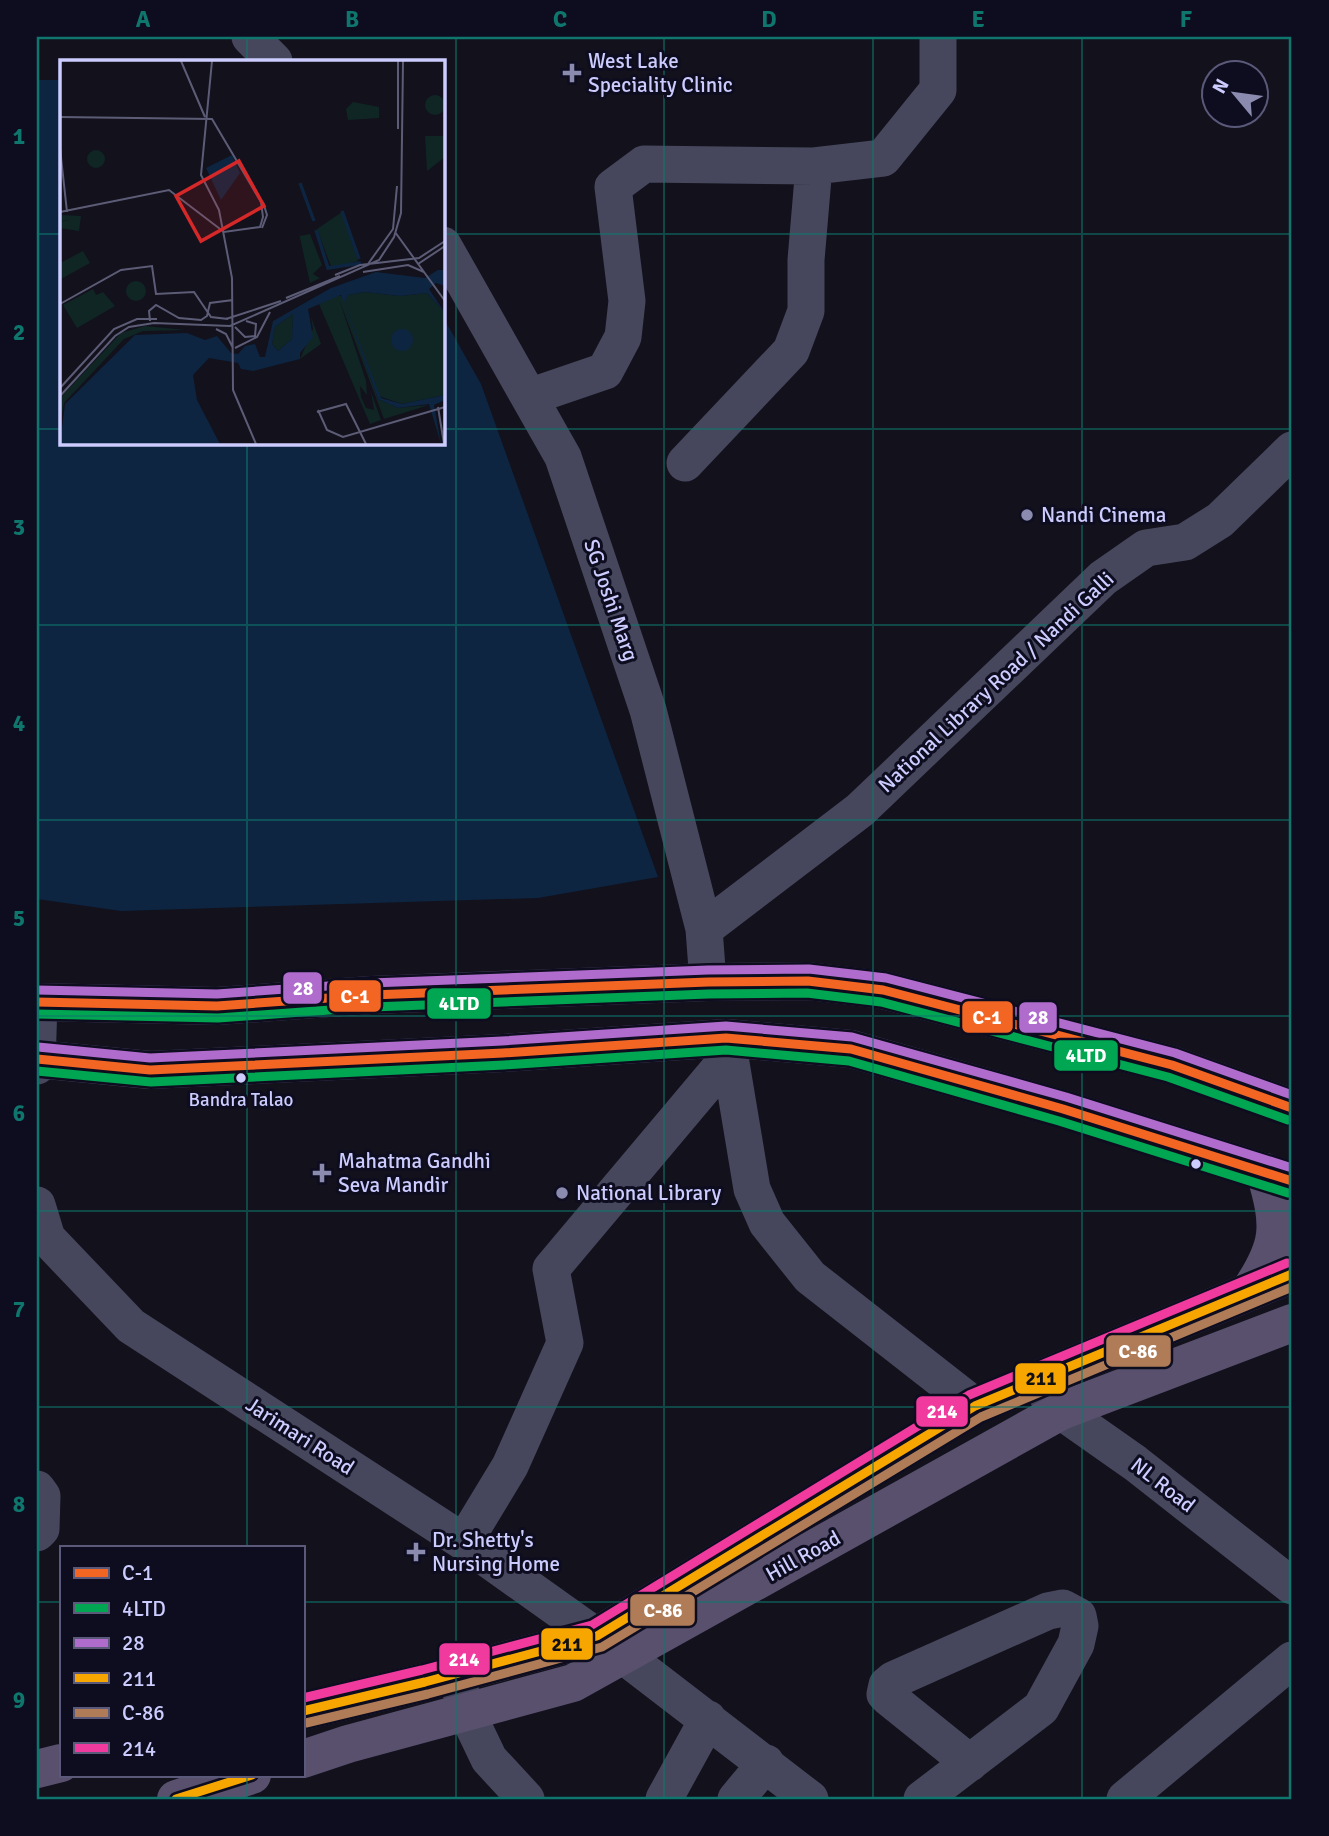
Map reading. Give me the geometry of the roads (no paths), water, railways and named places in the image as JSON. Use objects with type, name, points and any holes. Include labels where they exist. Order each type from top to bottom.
[{"type":"main road","points":[[38,1002],[217,1006],[371,995],[708,982],[808,981],[883,990],[1172,1065],[1292,1108]]},
{"type":"main road","points":[[37,1059],[150,1070],[516,1052],[728,1047],[851,1049],[1063,1109],[1278,1177],[1276,1239],[1265,1268],[1249,1292]]},
{"type":"main road","name":"Hill Road","points":[[304,1759],[573,1683],[611,1646],[975,1406],[1292,1274]]},
{"type":"main road","name":"Hill Road","points":[[304,1711],[456,1673],[611,1646],[1061,1411],[1292,1323]]},
{"type":"main road","points":[[37,1769],[60,1763]]},
{"type":"main road","points":[[176,1799],[249,1776]]},
{"type":"street","points":[[250,37],[273,60]]},
{"type":"street","points":[[529,397],[605,371],[623,337],[626,301],[612,187],[644,164],[814,166],[883,158],[938,90],[938,37]]},
{"type":"street","points":[[685,463],[791,351],[806,311],[806,260],[814,166]]},
{"type":"street","name":"SG Joshi Marg","points":[[444,247],[563,457],[648,710],[704,929],[708,982]]},
{"type":"street","name":"National Library Road / Nandi Galli","points":[[704,929],[860,810],[1103,578],[1146,548],[1185,542],[1220,520],[1292,450]]},
{"type":"street","points":[[37,1066],[38,1002]]},
{"type":"street","points":[[728,1047],[752,1189],[767,1223],[810,1277],[975,1406]]},
{"type":"street","points":[[464,1542],[510,1466],[565,1343],[551,1269],[728,1047]]},
{"type":"street","name":"Jarimari Road","points":[[37,1205],[47,1238],[131,1326],[464,1542],[611,1646],[810,1799]]},
{"type":"street","name":"NL Road","points":[[1035,1382],[1061,1411],[1135,1462],[1292,1586]]},
{"type":"street","points":[[37,1489],[41,1496],[41,1529],[37,1532]]},
{"type":"street","points":[[922,1799],[970,1763],[1041,1708],[1076,1644],[1079,1616],[1063,1608],[1048,1611],[892,1680],[887,1685],[885,1694],[888,1697],[970,1763]]},
{"type":"street","points":[[1125,1799],[1292,1660]]},
{"type":"street","points":[[456,1673],[466,1711],[489,1759],[526,1799]]},
{"type":"street","points":[[664,1799],[708,1719]]},
{"type":"street","points":[[736,1799],[766,1763]]},
{"type":"water","points":[[37,80],[60,80],[60,444],[444,444],[444,319],[481,384],[658,877],[538,898],[121,911],[37,899]]},
{"type":"place","name":"West Lake Speciality Clinic","points":[[572,73]]},
{"type":"place","name":"Nandi Cinema","points":[[1027,515]]},
{"type":"place","name":"Bandra Talao","points":[[241,1078]]},
{"type":"place","name":"Mahatma Gandhi Seva Mandir","points":[[322,1173]]},
{"type":"place","name":"National Library","points":[[562,1193]]},
{"type":"place","name":"Dr. Shetty's Nursing Home","points":[[416,1552]]}]
